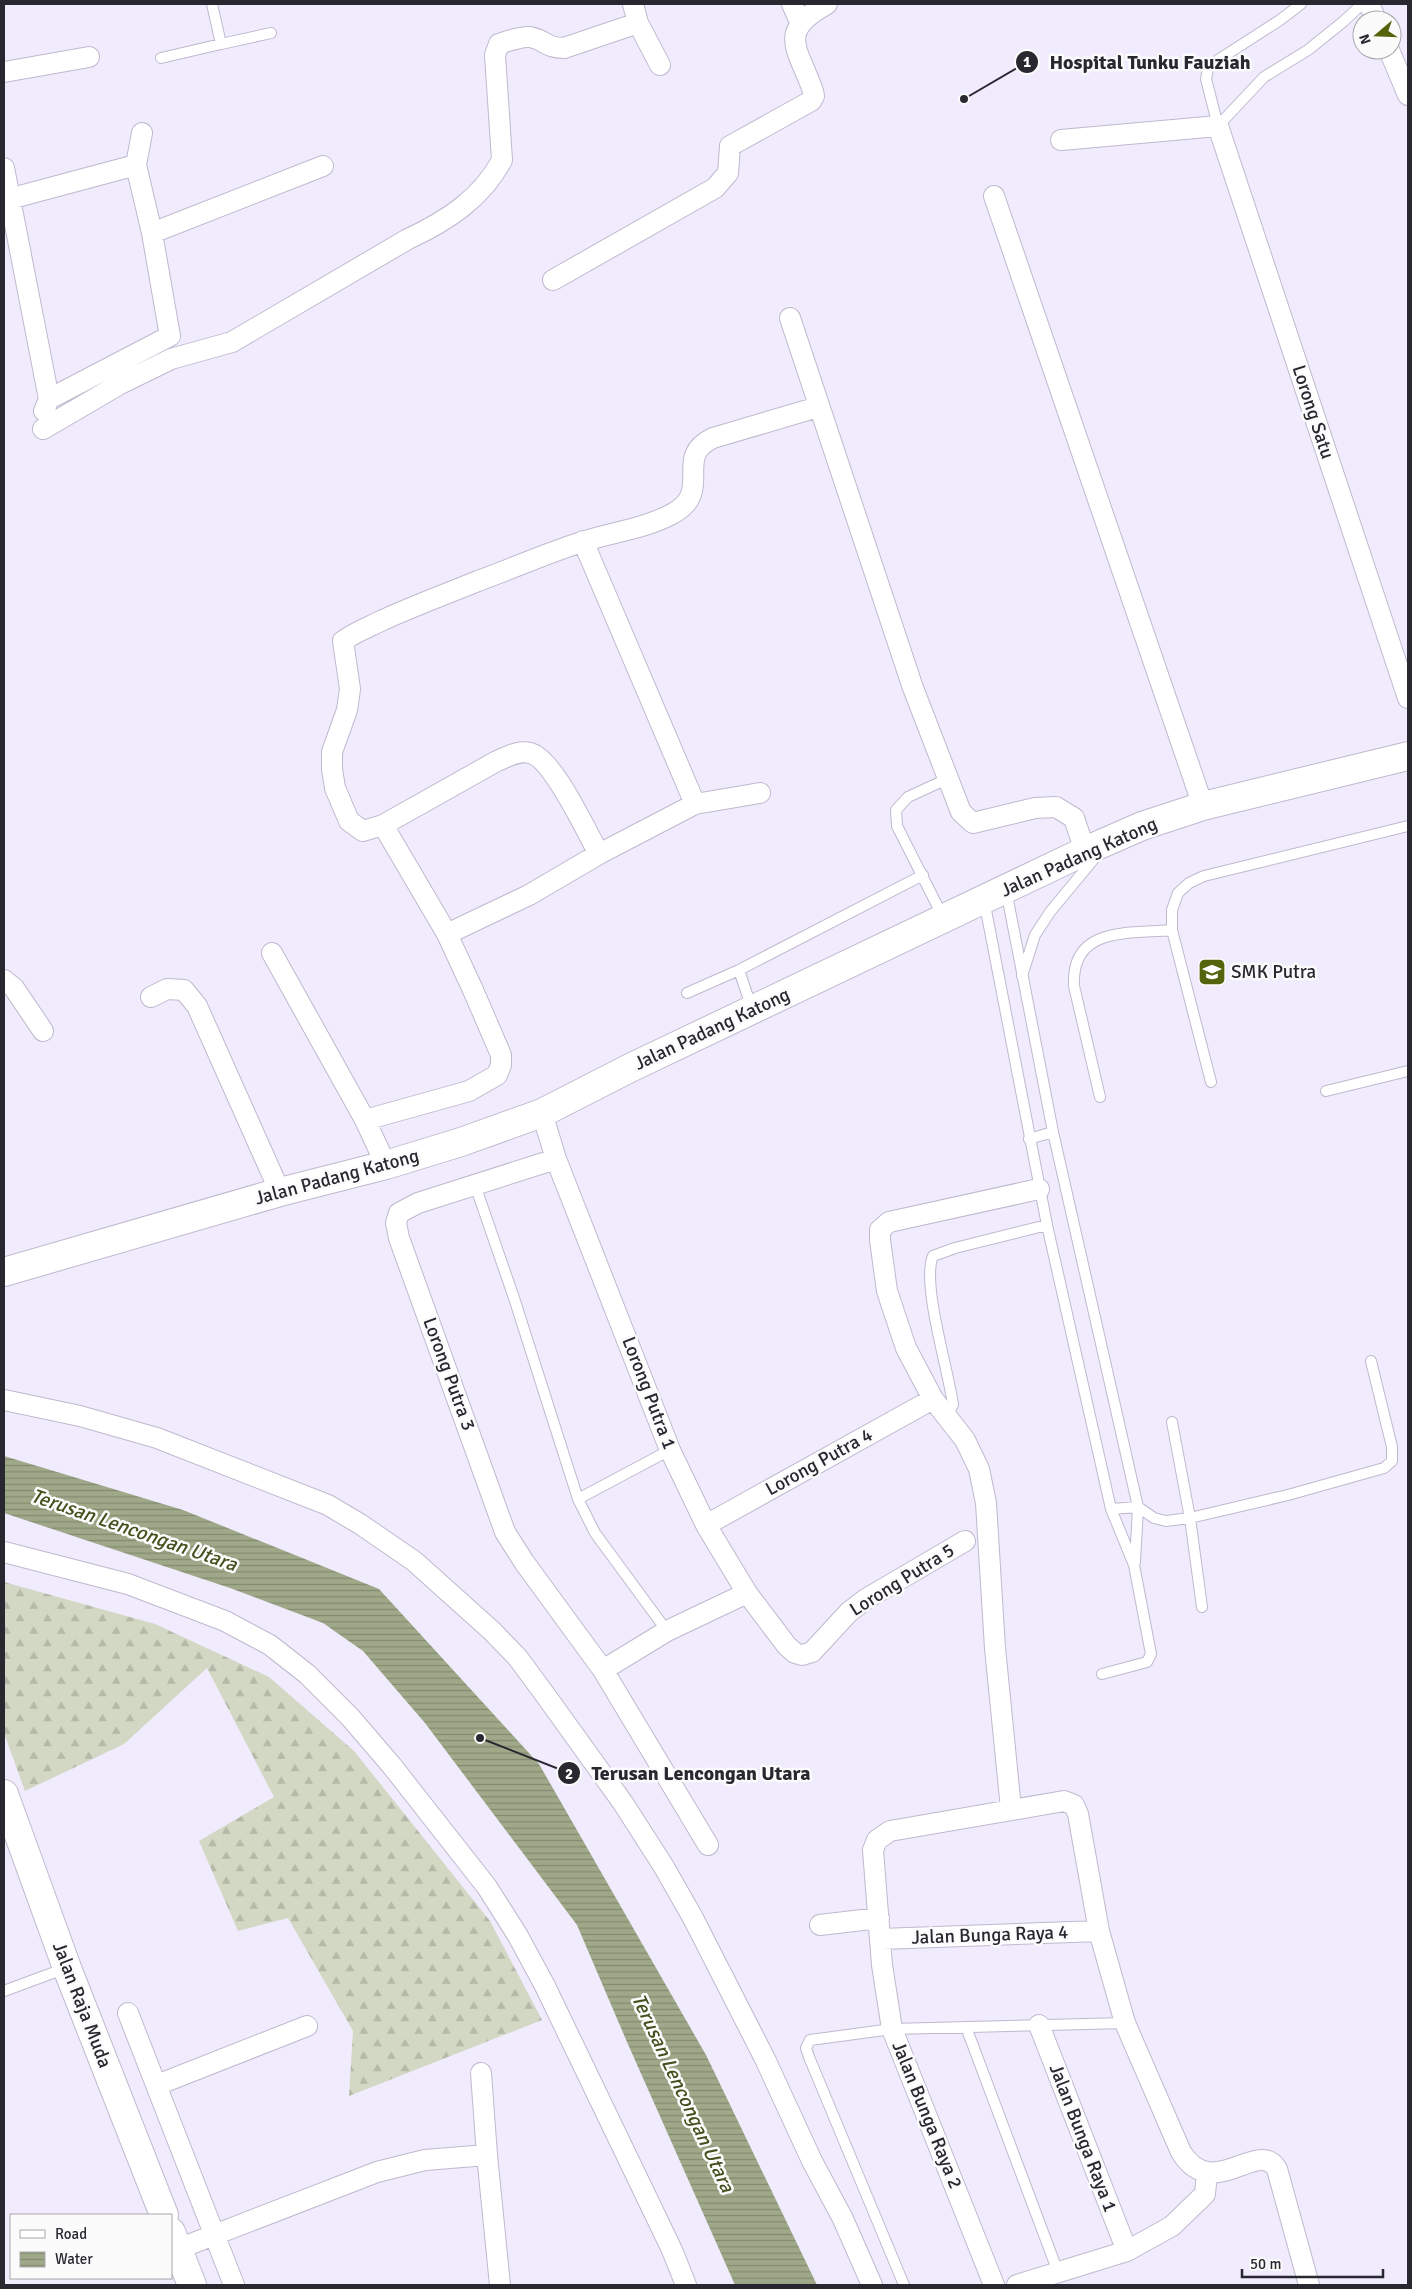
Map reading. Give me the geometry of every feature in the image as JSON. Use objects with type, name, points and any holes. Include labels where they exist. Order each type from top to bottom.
[{"type":"street","points":[[792,4],[800,22]]},
{"type":"street","points":[[553,280],[715,188],[728,173],[730,146],[811,101],[814,96],[794,44],[794,36],[800,22],[827,4]]},
{"type":"street","points":[[4,168],[48,399],[43,414],[43,429],[120,384],[171,359],[232,342],[408,239],[438,225],[467,204],[494,175],[502,160],[495,55],[499,44],[528,37],[539,40],[551,48],[564,48],[635,13],[660,65]]},
{"type":"street","points":[[4,72],[89,57]]},
{"type":"street","points":[[1393,60],[1408,94]]},
{"type":"street","points":[[1061,140],[1218,126]]},
{"type":"street","name":"Lorong Satu","points":[[1218,126],[1408,698]]},
{"type":"street","points":[[48,399],[170,336],[152,233],[136,165],[142,133]]},
{"type":"street","points":[[9,199],[136,165]]},
{"type":"street","points":[[152,233],[323,166]]},
{"type":"street","points":[[994,196],[1203,806]]},
{"type":"street","points":[[790,318],[818,407],[913,688],[961,812],[973,823],[1035,808],[1056,807],[1074,818],[1084,851]]},
{"type":"street","points":[[599,854],[550,768],[532,753],[516,753],[497,761],[383,825],[363,831],[349,821],[335,788],[332,769],[332,752],[347,710],[350,689],[342,641],[410,607],[583,541],[662,519],[684,506],[690,498],[695,479],[693,456],[702,442],[818,407]]},
{"type":"street","points":[[583,541],[695,804]]},
{"type":"street","name":"Jalan Padang Katong","points":[[4,1272],[280,1192],[386,1165],[461,1142],[542,1113],[1084,851],[1142,826],[1203,806],[1408,756]]},
{"type":"street","points":[[447,934],[528,895],[599,854],[695,804],[760,793]]},
{"type":"street","points":[[366,1120],[469,1091],[497,1075],[501,1065],[501,1055],[447,934],[383,825]]},
{"type":"street","points":[[272,953],[366,1120],[386,1165]]},
{"type":"street","points":[[4,980],[14,988],[43,1031]]},
{"type":"street","points":[[151,997],[167,989],[184,990],[197,1006],[280,1192]]},
{"type":"street","name":"Lorong Putra 1","points":[[542,1113],[556,1159],[670,1450],[706,1526],[748,1594],[787,1646],[795,1653]]},
{"type":"street","name":"Lorong Putra 3","points":[[556,1159],[406,1208],[398,1214],[396,1222],[399,1238],[505,1532],[524,1562],[603,1670],[708,1845]]},
{"type":"street","points":[[1011,1809],[995,1648],[986,1503],[978,1469],[965,1440],[946,1414],[932,1399],[906,1348],[887,1291],[880,1230],[890,1222],[1040,1189]]},
{"type":"street","name":"Lorong Putra 4","points":[[706,1526],[932,1399]]},
{"type":"street","points":[[4,1400],[80,1416],[157,1438],[328,1505],[360,1524],[414,1561],[492,1631],[518,1658],[546,1696],[623,1803],[664,1867],[693,1918],[765,2059],[812,2161],[843,2219],[872,2285]]},
{"type":"street","name":"Lorong Putra 5","points":[[795,1653],[802,1655],[812,1652],[849,1612],[866,1599],[965,1541]]},
{"type":"street","points":[[4,1552],[128,1584],[225,1621],[270,1645],[307,1674],[350,1717],[392,1766],[487,1887],[518,1936],[549,1995],[672,2250],[686,2285]]},
{"type":"street","points":[[603,1670],[667,1631],[748,1594]]},
{"type":"street","name":"Jalan Raja Muda","points":[[4,1794],[67,1968],[164,2214]]},
{"type":"street","name":"Jalan Bunga Raya 2","points":[[994,2285],[892,2028],[882,1965],[873,1850],[877,1840],[890,1831],[1064,1801],[1074,1805],[1078,1814],[1099,1931]]},
{"type":"street","points":[[820,1925],[879,1918]]},
{"type":"street","points":[[1099,1931],[1125,2024],[1181,2152],[1197,2170],[1215,2172],[1264,2158],[1273,2161],[1277,2169],[1309,2285]]},
{"type":"street","name":"Jalan Bunga Raya 4","points":[[880,1939],[1099,1931]]},
{"type":"street","points":[[128,2013],[234,2285]]},
{"type":"street","name":"Jalan Bunga Raya 1","points":[[1039,2025],[1127,2251]]},
{"type":"street","points":[[158,2086],[307,2026]]},
{"type":"street","points":[[481,2073],[500,2285]]},
{"type":"street","points":[[192,2285],[174,2241],[214,2236],[371,2174],[400,2165],[445,2157],[487,2155]]},
{"type":"street","points":[[1017,2285],[1127,2251],[1172,2226],[1205,2194],[1215,2172]]},
{"type":"lane","points":[[212,4],[221,44]]},
{"type":"lane","points":[[1218,126],[1206,80],[1208,69],[1218,60],[1272,26],[1301,4]]},
{"type":"lane","points":[[1218,126],[1264,77],[1308,50],[1344,22],[1362,4]]},
{"type":"lane","points":[[161,58],[271,33]]},
{"type":"lane","points":[[944,918],[897,826],[896,810],[908,797],[947,779]]},
{"type":"lane","points":[[1211,1082],[1172,930],[1172,910],[1178,893],[1189,883],[1204,876],[1408,826]]},
{"type":"lane","points":[[1022,977],[1035,935],[1050,912],[1110,840]]},
{"type":"lane","points":[[686,993],[739,970],[923,875]]},
{"type":"lane","points":[[995,894],[1022,977],[1053,1132],[1138,1507],[1134,1565]]},
{"type":"lane","points":[[995,894],[1029,1139],[1111,1509],[1134,1565],[1150,1659],[1147,1662],[1102,1674]]},
{"type":"lane","points":[[1100,1097],[1074,986],[1073,972],[1077,958],[1084,949],[1101,936],[1172,930]]},
{"type":"lane","points":[[739,970],[752,1010]]},
{"type":"lane","points":[[1326,1091],[1408,1071]]},
{"type":"lane","points":[[1029,1139],[1053,1132]]},
{"type":"lane","points":[[475,1185],[514,1298],[578,1499],[595,1534],[667,1631]]},
{"type":"lane","points":[[946,1414],[953,1406],[942,1358],[929,1274],[933,1256],[956,1248],[1047,1225]]},
{"type":"lane","points":[[1111,1509],[1138,1507],[1154,1518],[1166,1521],[1190,1518],[1288,1495],[1384,1468],[1392,1461],[1392,1447],[1371,1361]]},
{"type":"lane","points":[[1172,1422],[1190,1518],[1202,1606]]},
{"type":"lane","points":[[578,1499],[670,1450]]},
{"type":"lane","points":[[4,1990],[67,1968]]},
{"type":"lane","points":[[904,2285],[806,2048],[810,2040],[892,2028],[1125,2024]]},
{"type":"lane","points":[[966,2027],[1058,2272]]},
{"type":"green space","points":[[4,1582],[155,1624],[269,1677],[354,1751],[490,1921],[542,2020],[349,2096],[353,2031],[288,1918],[238,1931],[199,1841],[274,1797],[207,1668],[124,1744],[25,1791],[4,1733]]},
{"type":"water","points":[[4,1456],[183,1510],[379,1589],[539,1764],[706,2055],[817,2285],[735,2285],[577,1925],[425,1723],[363,1651],[323,1623],[230,1588],[4,1513]]},
{"type":"place","name":"Hospital Tunku Fauziah","points":[[964,99]]},
{"type":"place","name":"SMK Putra","points":[[1212,972]]},
{"type":"place","name":"Terusan Lencongan Utara","points":[[480,1738]]}]
